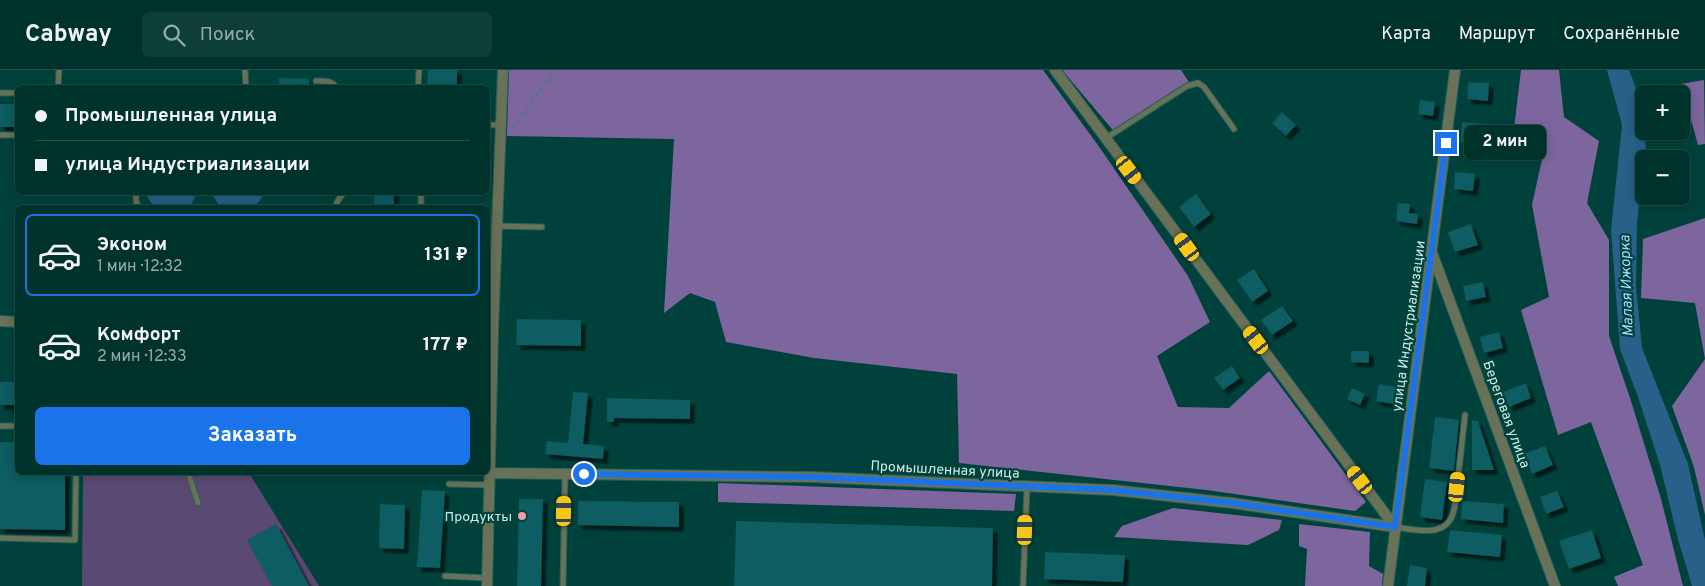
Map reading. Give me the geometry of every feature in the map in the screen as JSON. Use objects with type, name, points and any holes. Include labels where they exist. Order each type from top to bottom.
[{"type":"street","points":[[488,582],[491,473],[490,330],[497,226],[503,70]]},
{"type":"street","points":[[1055,70],[1395,527]]},
{"type":"street","name":"улица Индустриализации","points":[[1388,586],[1455,70]]},
{"type":"street","name":"Береговая улица","points":[[1432,252],[1555,586]]},
{"type":"street","points":[[0,322],[15,322]]},
{"type":"street","name":"Промышленная улица","points":[[491,473],[812,477],[1113,490],[1232,503],[1395,527]]},
{"type":"lane","points":[[58,85],[59,70]]},
{"type":"lane","points":[[245,70],[246,85]]},
{"type":"lane","points":[[418,85],[419,70]]},
{"type":"lane","points":[[316,81],[327,80],[335,85]]},
{"type":"lane","points":[[1106,138],[1187,86],[1198,83],[1204,87],[1234,129]]},
{"type":"lane","points":[[0,93],[15,94]]},
{"type":"lane","points":[[490,126],[501,131]]},
{"type":"lane","points":[[0,135],[15,135]]},
{"type":"lane","points":[[497,226],[542,226]]},
{"type":"lane","points":[[1395,527],[1434,531],[1444,528],[1451,520],[1455,505],[1465,415]]},
{"type":"lane","points":[[0,426],[15,426]]},
{"type":"lane","points":[[563,586],[565,474]]},
{"type":"lane","points":[[0,538],[75,540],[76,475]]},
{"type":"lane","points":[[189,475],[198,503]]},
{"type":"lane","points":[[449,484],[490,485]]},
{"type":"lane","points":[[1023,586],[1027,486]]},
{"type":"lane","points":[[444,576],[488,582]]},
{"type":"path","points":[[501,131],[511,129],[555,70]]},
{"type":"shaded area","points":[[509,70],[1043,70],[1100,148],[1188,276],[1210,322],[1157,356],[1178,407],[1229,408],[1269,371],[1366,502],[1355,511],[1206,490],[959,463],[957,374],[814,358],[726,342],[715,302],[690,293],[664,313],[674,139],[507,136]]},
{"type":"shaded area","points":[[1062,70],[1181,70],[1189,82],[1117,135]]},
{"type":"shaded area","points":[[1521,70],[1559,70],[1564,117],[1599,141],[1587,203],[1609,240],[1609,336],[1661,499],[1683,586],[1618,586],[1614,577],[1643,565],[1591,422],[1558,435],[1521,310],[1549,297],[1532,205],[1544,150],[1512,145]]},
{"type":"shaded area","points":[[1704,80],[1705,144],[1698,145],[1690,116],[1690,85],[1681,84]]},
{"type":"shaded area","points":[[1705,218],[1705,359],[1695,303],[1641,298],[1643,239]]},
{"type":"shaded area","points":[[1705,359],[1705,515],[1694,467],[1672,406]]},
{"type":"shaded area","points":[[83,475],[250,475],[319,586],[82,586]]},
{"type":"shaded area","points":[[718,483],[1016,494],[1014,511],[718,502]]},
{"type":"shaded area","points":[[1173,508],[1282,520],[1279,530],[1248,545],[1114,537],[1122,526]]},
{"type":"shaded area","points":[[1299,524],[1370,532],[1369,566],[1383,574],[1382,586],[1305,586],[1307,549],[1299,546]]},
{"type":"water","name":"Малая Ижорка","points":[[1607,70],[1629,70],[1635,85],[1635,140],[1645,140],[1646,146],[1646,150],[1635,150],[1635,205],[1639,205],[1636,287],[1642,348],[1688,464],[1705,540],[1705,586],[1692,586],[1678,539],[1660,465],[1620,349],[1611,230],[1622,125]]},
{"type":"water","points":[[146,195],[196,195],[189,205],[152,204]]},
{"type":"water","points":[[212,195],[263,195],[254,205],[219,205]]},
{"type":"building","points":[[428,70],[457,70],[457,85],[427,85]]},
{"type":"building","points":[[279,78],[309,79],[309,85],[279,85]]},
{"type":"building","points":[[1468,82],[1489,83],[1488,101],[1467,99]]},
{"type":"building","points":[[1420,100],[1435,102],[1433,116],[1418,114]]},
{"type":"building","points":[[0,104],[15,104],[15,127],[0,127]]},
{"type":"building","points":[[1282,112],[1296,125],[1286,136],[1272,123]]},
{"type":"building","points":[[1462,122],[1487,124],[1486,144],[1460,142]]},
{"type":"building","points":[[1455,172],[1475,174],[1473,191],[1454,189]]},
{"type":"building","points":[[1196,194],[1211,214],[1194,227],[1179,207]]},
{"type":"building","points":[[374,195],[394,195],[394,205],[374,205]]},
{"type":"building","points":[[1398,203],[1410,204],[1409,213],[1418,214],[1417,224],[1396,221]]},
{"type":"building","points":[[1471,224],[1478,245],[1455,252],[1448,232]]},
{"type":"building","points":[[1254,269],[1268,291],[1252,302],[1237,280]]},
{"type":"building","points":[[1483,282],[1486,297],[1466,301],[1463,286]]},
{"type":"building","points":[[1282,306],[1293,321],[1272,335],[1261,320]]},
{"type":"building","points":[[517,319],[581,320],[581,346],[516,345]]},
{"type":"building","points":[[1499,332],[1503,348],[1484,353],[1480,337]]},
{"type":"building","points":[[1351,351],[1369,351],[1369,363],[1351,362]]},
{"type":"building","points":[[1232,366],[1240,378],[1223,390],[1214,378]]},
{"type":"building","points":[[0,382],[15,382],[15,405],[0,405]]},
{"type":"building","points":[[1526,383],[1531,398],[1509,407],[1503,392]]},
{"type":"building","points":[[1379,384],[1396,387],[1393,404],[1376,401]]},
{"type":"building","points":[[1352,388],[1365,394],[1360,405],[1347,399]]},
{"type":"building","points":[[573,392],[588,393],[583,444],[604,446],[603,459],[545,454],[547,441],[568,443]]},
{"type":"building","points":[[607,398],[690,400],[690,419],[614,418],[614,422],[607,422]]},
{"type":"building","points":[[1435,417],[1459,420],[1454,471],[1429,468]]},
{"type":"building","points":[[1472,420],[1478,421],[1494,470],[1472,470]]},
{"type":"building","points":[[0,442],[15,442],[15,475],[65,475],[65,530],[0,529]]},
{"type":"building","points":[[1545,446],[1553,465],[1532,474],[1524,454]]},
{"type":"building","points":[[1425,479],[1447,482],[1442,520],[1420,517]]},
{"type":"building","points":[[422,490],[445,491],[440,568],[417,567]]},
{"type":"building","points":[[1557,491],[1564,507],[1546,514],[1540,497]]},
{"type":"building","points":[[519,499],[543,499],[541,586],[517,586]]},
{"type":"building","points":[[578,501],[679,502],[679,527],[578,525]]},
{"type":"building","points":[[1462,501],[1504,504],[1503,523],[1461,519]]},
{"type":"building","points":[[380,504],[405,505],[404,549],[379,548]]},
{"type":"building","points":[[736,521],[993,528],[992,586],[734,586]]},
{"type":"building","points":[[276,524],[309,586],[272,586],[247,540]]},
{"type":"building","points":[[1450,530],[1502,535],[1500,557],[1447,552]]},
{"type":"building","points":[[1592,530],[1601,558],[1569,569],[1559,541]]},
{"type":"building","points":[[1045,552],[1125,555],[1123,582],[1044,579]]},
{"type":"building","points":[[1410,565],[1427,568],[1425,586],[1407,586]]},
{"type":"place","name":"Продукты","points":[[522,516]]},
{"type":"route","points":[[584,474],[812,477],[1113,490],[1232,503],[1395,527],[1446,143]]}]
